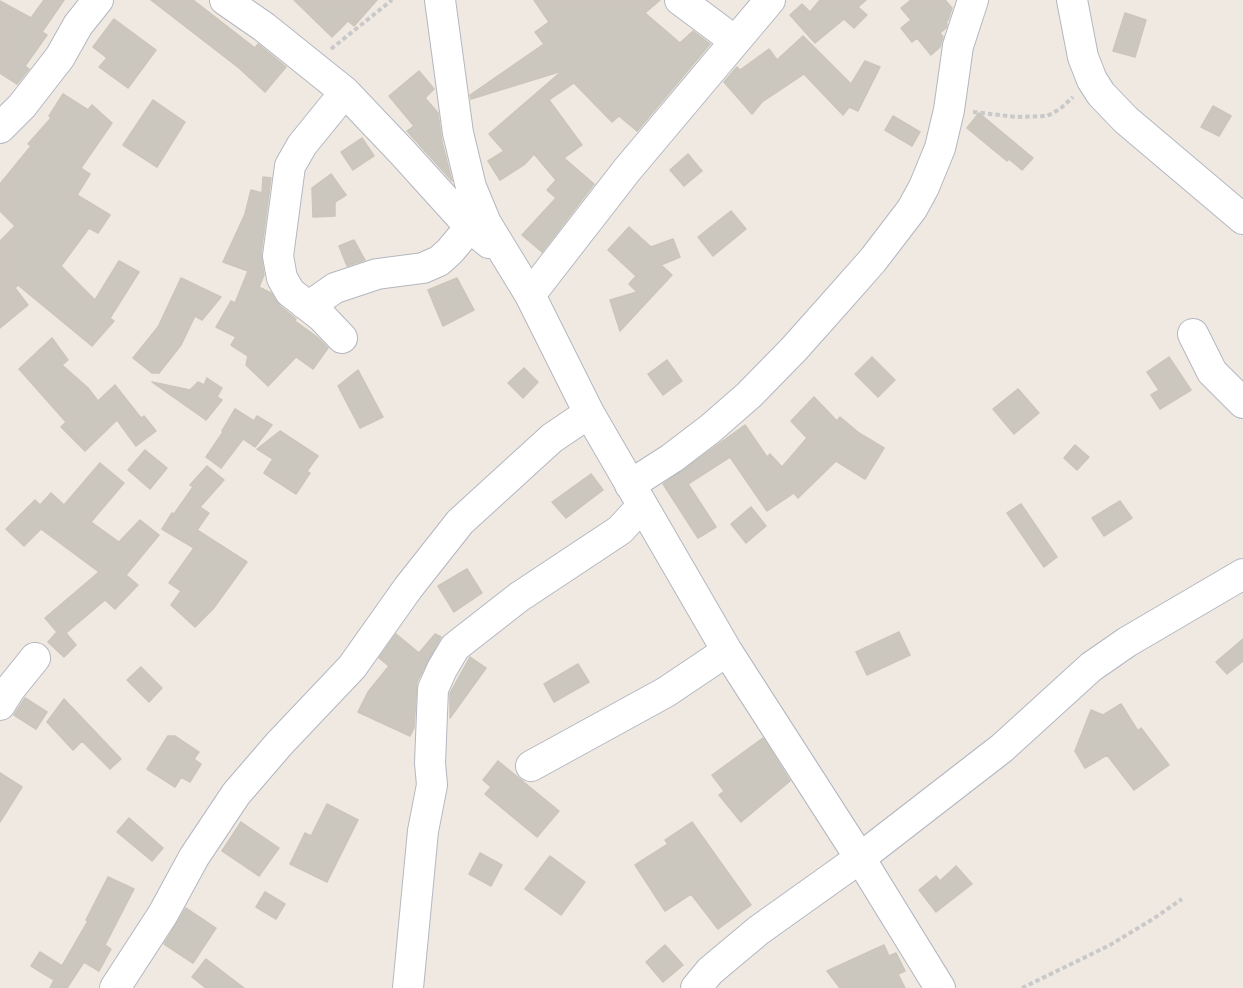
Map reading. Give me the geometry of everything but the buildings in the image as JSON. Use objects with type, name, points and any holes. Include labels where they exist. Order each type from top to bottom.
[{"type":"street","points":[[0,128],[22,106],[60,57],[78,25],[98,0]]},
{"type":"street","points":[[225,0],[264,27],[345,92],[404,153],[470,227],[505,257]]},
{"type":"street","points":[[440,0],[458,133],[471,187],[486,223],[530,295],[589,413],[727,651],[860,858],[940,988]]},
{"type":"street","points":[[680,0],[735,41]]},
{"type":"street","points":[[530,295],[627,170],[770,0]]},
{"type":"street","points":[[408,988],[423,831],[432,785],[430,763],[433,689],[441,669],[455,647],[519,597],[620,530],[636,495],[672,458],[749,395],[794,349],[873,260],[912,209],[940,148],[949,110],[958,46],[973,0]]},
{"type":"street","points":[[1072,0],[1083,57],[1092,80],[1101,94],[1126,120],[1188,175],[1243,219]]},
{"type":"street","points":[[342,338],[322,317],[290,292],[282,278],[278,256],[290,166],[302,146],[345,92]]},
{"type":"street","points":[[305,304],[315,302],[335,288],[377,274],[423,268],[439,261],[470,227]]},
{"type":"street","points":[[1193,334],[1212,372],[1243,403]]},
{"type":"street","points":[[115,988],[163,914],[194,857],[236,794],[352,666],[408,588],[460,522],[552,438],[589,413]]},
{"type":"street","points":[[696,988],[710,971],[759,930],[860,858],[1002,748],[1091,666],[1243,574]]},
{"type":"street","points":[[531,766],[666,692],[727,651]]},
{"type":"street","points":[[0,705],[36,658]]},
{"type":"path","points":[[311,65],[392,0]]},
{"type":"path","points":[[949,110],[1017,117],[1047,116],[1060,109],[1092,80]]},
{"type":"path","points":[[1022,988],[1110,945],[1182,899]]}]
